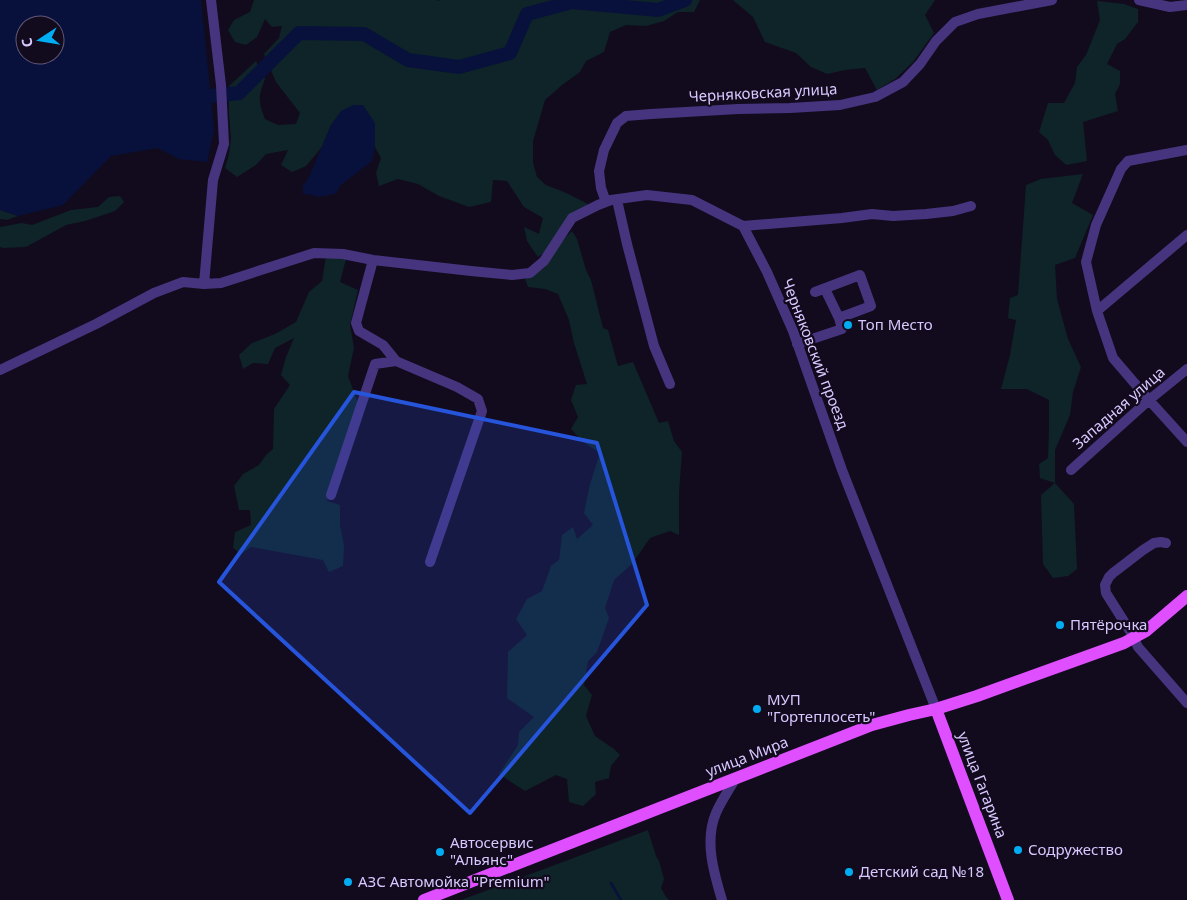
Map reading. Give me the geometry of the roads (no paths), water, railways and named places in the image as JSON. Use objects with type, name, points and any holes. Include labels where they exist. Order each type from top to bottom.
[{"type":"main road","name":"улица Мира","points":[[424,900],[872,725],[909,714],[936,709],[977,696],[1113,647],[1134,638],[1161,619],[1187,596]]},
{"type":"main road","name":"улица Гагарина","points":[[936,709],[1008,900]]},
{"type":"street","points":[[204,284],[213,180],[224,144],[221,85],[211,0]]},
{"type":"street","name":"Черняковская улица","points":[[606,202],[601,188],[599,171],[604,150],[617,123],[626,116],[738,109],[840,106],[876,97],[903,82],[920,64],[936,41],[955,22],[978,14],[1052,0]]},
{"type":"street","points":[[1139,0],[1170,7],[1187,6]]},
{"type":"street","points":[[1187,150],[1128,160],[1121,169],[1096,226],[1086,262],[1097,311],[1113,358],[1187,442]]},
{"type":"street","points":[[0,370],[96,324],[154,293],[183,282],[221,283],[314,253],[343,254],[415,266],[512,275],[530,273],[544,261],[572,218],[598,205],[617,200],[647,195],[692,200],[744,226],[872,214],[893,216],[926,214],[953,211],[971,206]]},
{"type":"street","points":[[617,200],[626,244],[654,346],[670,384]]},
{"type":"street","name":"Черняковский проезд","points":[[744,226],[767,272],[797,344],[842,470],[936,709]]},
{"type":"street","points":[[1097,311],[1187,234]]},
{"type":"street","points":[[373,260],[356,323],[359,331],[383,345],[396,361],[457,387],[478,400],[482,411],[430,562]]},
{"type":"street","points":[[815,292],[860,275],[871,306],[839,318]]},
{"type":"street","points":[[797,344],[842,328],[825,288]]},
{"type":"street","points":[[331,495],[376,364],[396,361]]},
{"type":"street","name":"Западная улица","points":[[1071,470],[1149,400],[1187,369]]},
{"type":"street","points":[[1166,543],[1154,543],[1108,577],[1106,593],[1138,647],[1187,703]]},
{"type":"street","points":[[722,900],[711,855],[711,833],[716,813],[735,779]]},
{"type":"waterway","points":[[211,96],[239,93],[299,33],[364,34],[408,60],[459,67],[510,53],[527,14],[572,2],[658,10],[685,0]]},
{"type":"waterway","points":[[611,883],[621,900]]},
{"type":"place","name":"Топ Место","points":[[848,325]]},
{"type":"place","name":"Пятёрочка","points":[[1060,625]]},
{"type":"place","name":"МУП \"Гортеплосеть\"","points":[[757,709]]},
{"type":"place","name":"Содружество","points":[[1018,850]]},
{"type":"place","name":"Автосервис \"Альянс\"","points":[[440,852]]},
{"type":"place","name":"Детский сад №18","points":[[849,872]]},
{"type":"place","name":"АЗС Автомойка \"Premium\"","points":[[348,882]]}]
